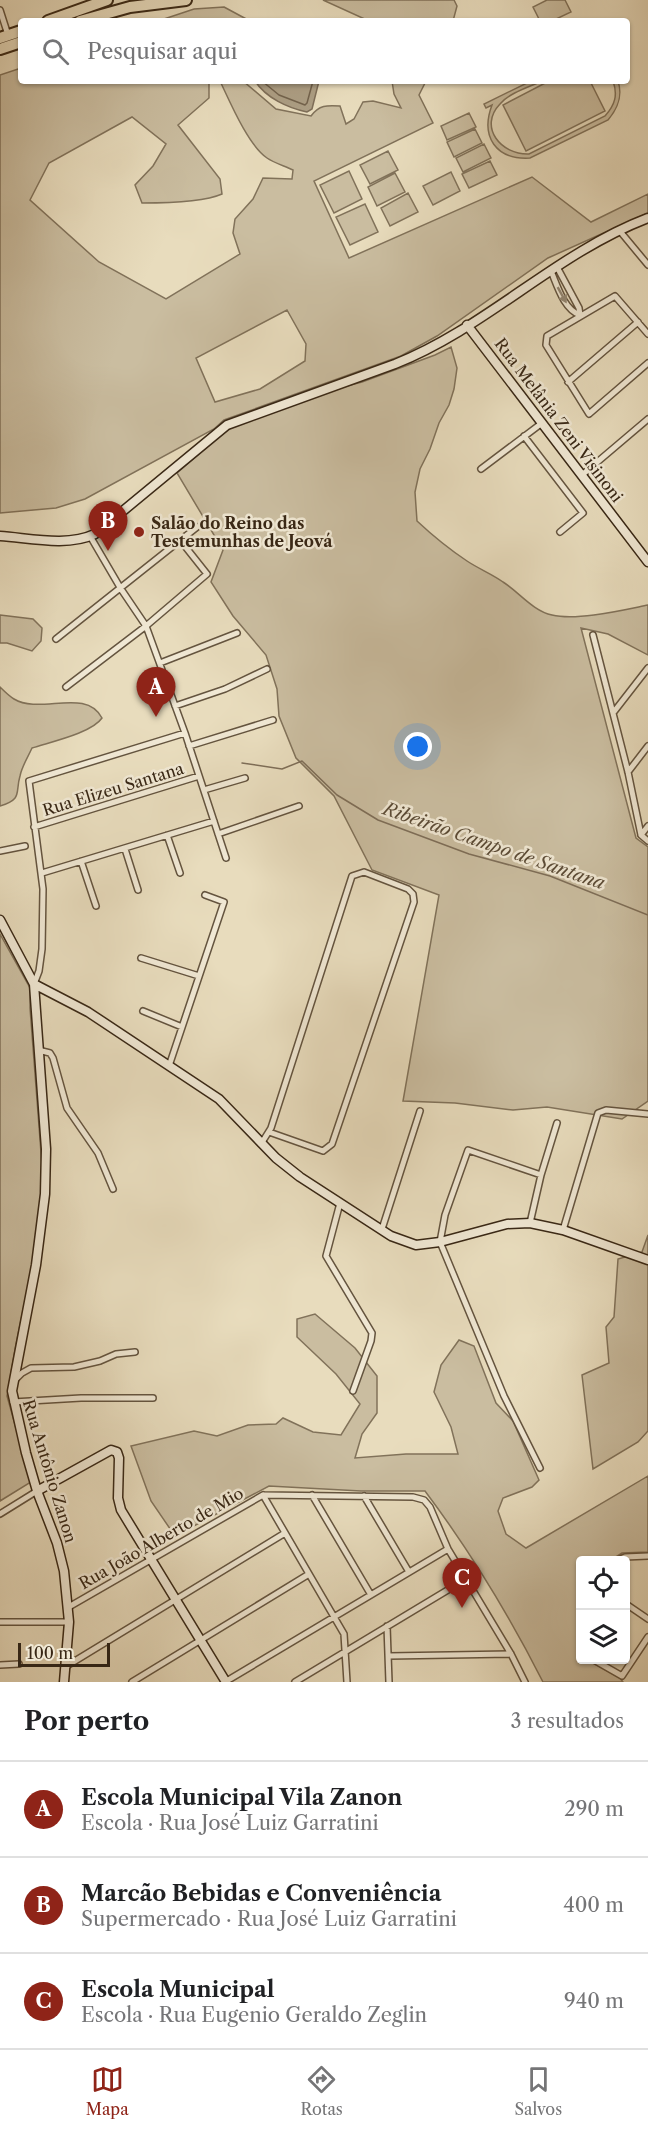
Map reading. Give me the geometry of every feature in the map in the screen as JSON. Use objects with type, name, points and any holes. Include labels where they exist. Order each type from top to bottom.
[{"type":"highway","points":[[56,18],[107,0]]},
{"type":"highway","points":[[90,18],[129,7],[186,0]]},
{"type":"highway","points":[[0,49],[18,43]]},
{"type":"main road","points":[[0,536],[69,540],[90,536],[106,526],[227,425],[406,359],[467,325],[600,239],[648,218]]},
{"type":"main road","name":"Rua Melânia Zeni Visinoni","points":[[467,325],[648,562]]},
{"type":"main road","name":"Rua Antônio Zanon","points":[[0,920],[34,984],[46,1149],[45,1194],[36,1265],[13,1383],[13,1402],[37,1491],[57,1543],[64,1571],[69,1622],[63,1682]]},
{"type":"main road","points":[[34,984],[88,1012],[219,1099],[261,1144],[292,1171],[391,1236],[416,1245],[440,1242],[507,1224],[530,1223],[563,1230],[648,1260]]},
{"type":"main road","points":[[37,1491],[111,1450],[117,1452],[119,1458],[118,1498],[122,1510],[226,1682]]},
{"type":"street","points":[[0,10],[4,37]]},
{"type":"street","points":[[619,230],[648,265]]},
{"type":"street","points":[[554,269],[579,308],[580,315]]},
{"type":"street","points":[[554,269],[561,296],[574,314],[580,315]]},
{"type":"street","points":[[648,334],[615,296],[580,315],[547,336],[545,340],[589,414],[648,363]]},
{"type":"street","points":[[568,382],[638,322]]},
{"type":"street","points":[[582,475],[648,418]]},
{"type":"street","points":[[481,469],[542,423]]},
{"type":"street","points":[[524,436],[584,513],[560,532]]},
{"type":"street","points":[[56,639],[197,527]]},
{"type":"street","points":[[90,536],[146,626],[185,733],[226,858]]},
{"type":"street","points":[[66,687],[146,626],[207,574],[180,540]]},
{"type":"street","points":[[160,663],[237,633]]},
{"type":"street","points":[[593,634],[628,772],[641,836],[648,841]]},
{"type":"street","points":[[613,713],[648,668]]},
{"type":"street","points":[[175,706],[225,689],[267,669]]},
{"type":"street","points":[[189,746],[273,720]]},
{"type":"street","points":[[34,984],[39,971],[42,949],[42,873],[29,781],[185,733]]},
{"type":"street","points":[[628,772],[648,746]]},
{"type":"street","name":"Rua Elizeu Santana","points":[[34,827],[199,776]]},
{"type":"street","points":[[204,790],[245,778]]},
{"type":"street","points":[[218,834],[299,806]]},
{"type":"street","points":[[42,873],[214,821]]},
{"type":"street","points":[[641,836],[648,826]]},
{"type":"street","points":[[167,835],[180,873]]},
{"type":"street","points":[[0,851],[25,846]]},
{"type":"street","points":[[125,849],[138,890]]},
{"type":"street","points":[[81,861],[96,906]]},
{"type":"street","points":[[261,1144],[269,1132],[352,876],[364,872],[408,889],[413,894],[414,902],[332,1144],[323,1151],[269,1132]]},
{"type":"street","points":[[169,1066],[224,903],[205,895]]},
{"type":"street","points":[[141,958],[199,976]]},
{"type":"street","points":[[142,1011],[182,1027]]},
{"type":"street","points":[[38,1050],[50,1053],[53,1058],[66,1107],[98,1153],[113,1189]]},
{"type":"street","points":[[563,1230],[598,1113],[606,1110],[648,1114]]},
{"type":"street","points":[[382,1229],[420,1111]]},
{"type":"street","points":[[530,1223],[540,1175],[557,1123]]},
{"type":"street","points":[[540,1175],[468,1150],[445,1215],[440,1242],[504,1396],[540,1468]]},
{"type":"street","points":[[340,1203],[326,1256],[372,1333],[353,1391]]},
{"type":"street","points":[[13,1383],[22,1372],[31,1368],[74,1367],[100,1361],[116,1354],[135,1352]]},
{"type":"street","points":[[13,1402],[81,1398],[153,1398]]},
{"type":"street","points":[[0,1514],[37,1491]]},
{"type":"street","points":[[262,1495],[344,1634],[347,1682]]},
{"type":"street","name":"Rua João Alberto de Mio","points":[[67,1608],[262,1495],[413,1497],[424,1500],[430,1507],[448,1549]]},
{"type":"street","points":[[312,1495],[371,1595]]},
{"type":"street","points":[[364,1496],[409,1572]]},
{"type":"street","points":[[65,1667],[285,1533]]},
{"type":"street","points":[[226,1682],[448,1549],[511,1654],[525,1682]]},
{"type":"street","points":[[630,1557],[648,1556]]},
{"type":"street","points":[[132,1682],[309,1574]]},
{"type":"street","points":[[295,1682],[466,1579]]},
{"type":"street","points":[[630,1607],[648,1619]]},
{"type":"street","points":[[0,1622],[69,1622]]},
{"type":"street","points":[[387,1626],[390,1682]]},
{"type":"street","points":[[602,1664],[622,1676],[648,1637]]},
{"type":"street","points":[[388,1656],[511,1654]]},
{"type":"street","points":[[0,1665],[19,1664]]},
{"type":"shaded area","points":[[323,0],[454,0],[457,6],[454,18],[362,18]]},
{"type":"shaded area","points":[[547,0],[565,0],[571,12],[558,18],[538,18],[533,7]]},
{"type":"shaded area","points":[[224,7],[244,18],[167,18],[194,9]]},
{"type":"shaded area","points":[[18,69],[18,84],[209,84],[209,98],[178,125],[220,179],[222,194],[194,200],[142,203],[135,185],[153,166],[166,144],[132,117],[49,163],[30,200],[99,262],[166,299],[240,254],[233,233],[235,219],[253,199],[263,178],[292,179],[293,170],[267,158],[253,143],[221,84],[247,84],[276,109],[311,116],[324,106],[340,106],[346,124],[354,119],[363,102],[373,101],[401,108],[394,94],[392,84],[424,84],[419,95],[433,123],[314,181],[349,258],[532,177],[591,222],[648,194],[648,213],[548,258],[437,336],[401,356],[224,420],[214,429],[85,499],[56,508],[0,513],[0,75]],"holes":[[[287,310],[306,344],[305,361],[260,389],[215,402],[196,358]]]},
{"type":"shaded area","points":[[525,84],[535,84],[504,100],[494,113],[491,122],[492,130],[502,145],[519,153],[529,154],[605,116],[615,100],[614,84],[619,86],[620,97],[608,120],[530,158],[508,155],[494,144],[488,127],[492,105],[486,108],[484,104]]},
{"type":"shaded area","points":[[543,84],[592,84],[605,111],[526,151],[503,105]]},
{"type":"shaded area","points":[[469,113],[476,127],[447,140],[441,126]]},
{"type":"shaded area","points":[[475,129],[482,143],[454,157],[447,142]]},
{"type":"shaded area","points":[[484,144],[491,158],[463,172],[456,158]]},
{"type":"shaded area","points":[[388,151],[398,170],[370,184],[360,165]]},
{"type":"shaded area","points":[[490,161],[497,175],[469,188],[462,174]]},
{"type":"shaded area","points":[[349,171],[362,199],[334,213],[320,185]]},
{"type":"shaded area","points":[[451,172],[460,191],[433,205],[423,186]]},
{"type":"shaded area","points":[[395,173],[405,192],[377,206],[368,187]]},
{"type":"shaded area","points":[[408,193],[418,212],[390,226],[381,208]]},
{"type":"shaded area","points":[[365,204],[378,232],[350,245],[336,217]]},
{"type":"shaded area","points":[[451,347],[457,368],[454,389],[420,469],[415,492],[417,521],[454,552],[499,579],[545,613],[574,617],[587,616],[648,605],[648,655],[608,634],[581,628],[636,838],[648,847],[648,1101],[622,1119],[547,1107],[513,1110],[455,1103],[403,1101],[439,895],[372,870],[334,796],[296,758],[279,716],[277,689],[266,655],[233,616],[211,582],[223,550],[177,473],[230,427],[316,394],[362,382]]},
{"type":"shaded area","points":[[0,615],[33,619],[42,628],[41,641],[32,651],[0,643]]},
{"type":"shaded area","points":[[0,687],[12,698],[25,703],[85,704],[95,709],[102,718],[80,733],[32,748],[21,772],[17,795],[12,801],[0,806]]},
{"type":"shaded area","points":[[0,934],[30,988],[43,1179],[33,1263],[7,1396],[31,1482],[0,1501]]},
{"type":"shaded area","points":[[648,1235],[648,1431],[638,1442],[593,1469],[582,1375],[609,1363],[606,1327],[614,1317],[618,1259],[642,1252]]},
{"type":"shaded area","points":[[315,1314],[355,1348],[377,1376],[377,1413],[362,1434],[355,1458],[406,1454],[458,1454],[451,1427],[434,1392],[441,1365],[459,1340],[474,1346],[496,1403],[513,1421],[539,1480],[532,1487],[503,1498],[498,1511],[506,1534],[526,1548],[648,1476],[648,1552],[622,1553],[617,1556],[576,1556],[576,1664],[595,1664],[623,1682],[543,1682],[488,1584],[425,1491],[361,1491],[269,1486],[175,1536],[151,1501],[131,1446],[194,1431],[217,1436],[248,1425],[276,1424],[283,1418],[313,1432],[341,1435],[360,1404],[336,1374],[297,1337],[297,1319]]},
{"type":"water","points":[[258,84],[318,84],[312,109],[307,112],[278,101]]},
{"type":"waterway","name":"Ribeirão Campo de Santana","points":[[242,763],[282,769],[302,761],[337,795],[378,820],[469,854],[550,876],[648,915]]},
{"type":"place","name":"Salão do Reino das Testemunhas de Jeová","points":[[139,532]]},
{"type":"place","name":"Marcão Bebidas e Conveniência","points":[[108,551]]},
{"type":"place","name":"Escola Municipal Vila Zanon","points":[[156,717]]},
{"type":"place","name":"Escola Municipal","points":[[462,1608]]}]
